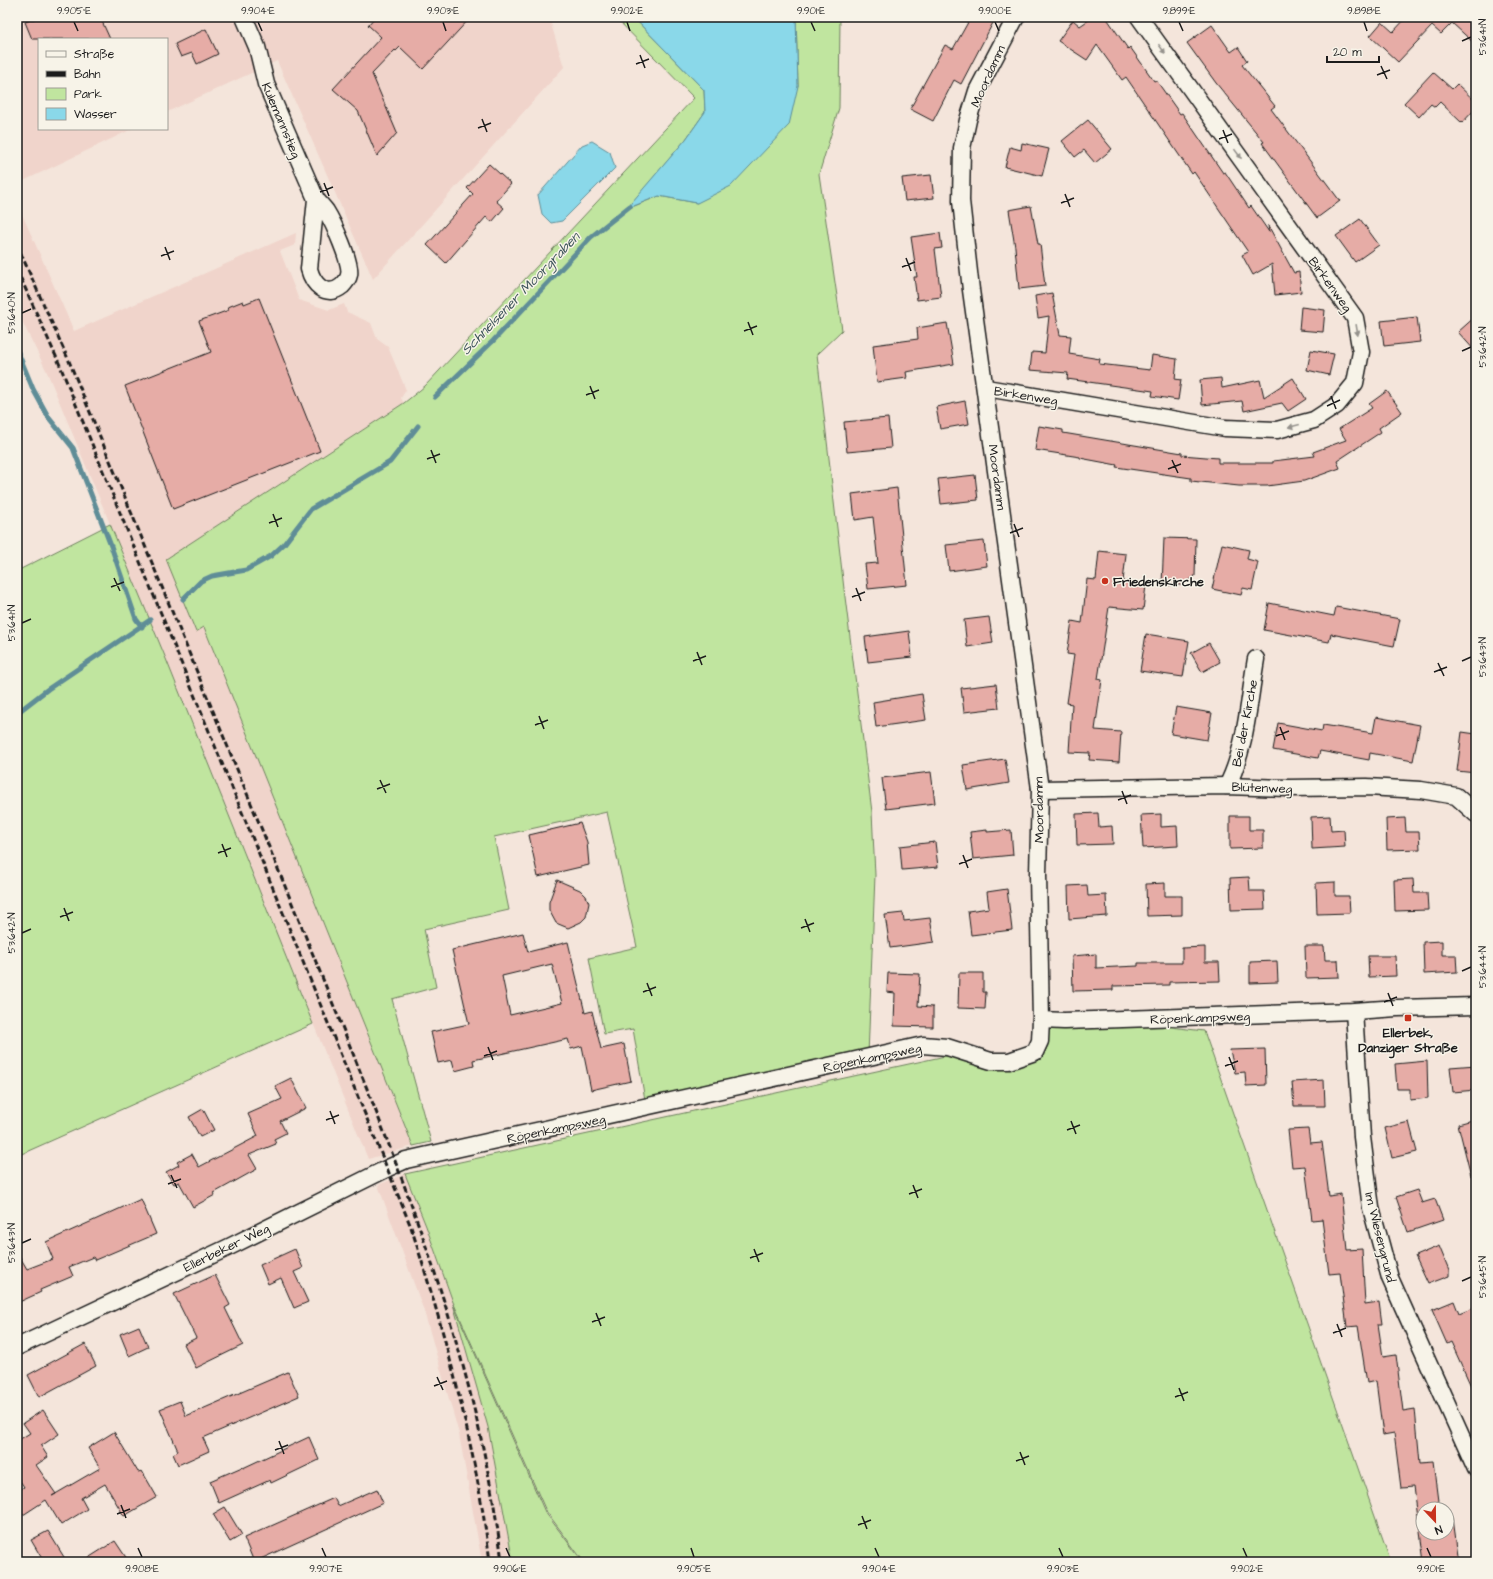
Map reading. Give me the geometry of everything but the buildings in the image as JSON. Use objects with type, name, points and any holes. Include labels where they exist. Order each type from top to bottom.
[{"type":"street","name":"Kulemannstieg","points":[[244,17],[257,47],[266,84],[316,199],[327,212],[348,262],[348,277],[345,283],[332,291],[324,290],[318,286],[312,279],[309,269],[316,199]]},
{"type":"street","name":"Moordamm","points":[[1016,17],[978,91],[968,120],[962,148],[962,201],[971,290],[986,388],[1040,789],[1038,875],[1041,1020]]},
{"type":"street","name":"Birkenweg","points":[[986,388],[1225,428],[1277,430],[1314,420],[1337,405],[1355,383],[1361,352],[1356,318],[1139,17]]},
{"type":"street","name":"Bei der Kirche","points":[[1227,786],[1234,773],[1240,751],[1256,659]]},
{"type":"street","name":"Blütenweg","points":[[1040,789],[1227,786],[1288,788],[1367,787],[1421,790],[1456,796],[1476,814]]},
{"type":"street","name":"Röpenkampsweg","points":[[438,1154],[923,1045],[947,1047],[991,1061],[1009,1061],[1035,1052],[1040,1041],[1041,1020],[1064,1021],[1476,1006]]},
{"type":"street","name":"Im Wiesengrund","points":[[1354,1011],[1362,1137],[1371,1208],[1390,1278],[1476,1469]]},
{"type":"street","name":"Ellerbeker Weg","points":[[17,1348],[227,1248],[388,1168],[406,1160],[438,1154]]},
{"type":"shaded area","points":[[17,17],[549,17],[564,67],[373,279],[277,61],[168,112],[168,38],[38,38],[38,130],[130,130],[17,184]]},
{"type":"shaded area","points":[[17,203],[74,331],[296,233],[295,245],[280,251],[299,300],[329,310],[344,304],[347,312],[371,323],[377,339],[388,347],[406,390],[401,398],[404,403],[167,559],[196,631],[204,627],[413,1146],[368,1159],[164,654],[47,372],[17,311]]},
{"type":"shaded area","points":[[405,1174],[426,1226],[453,1302],[488,1425],[513,1562],[482,1562],[459,1434],[424,1311],[378,1185]]},
{"type":"green space","points":[[615,17],[633,17],[704,90],[705,112],[686,139],[627,209],[659,196],[697,203],[798,86],[796,17],[840,17],[839,108],[819,174],[842,330],[817,354],[844,589],[872,812],[875,875],[868,1056],[645,1100],[633,1029],[604,1034],[589,958],[637,947],[607,812],[494,837],[509,910],[424,929],[436,987],[392,999],[431,1142],[413,1146],[204,627],[196,632],[166,559],[404,403],[425,386],[694,98]]},
{"type":"green space","points":[[110,524],[313,1024],[17,1156],[17,571]]},
{"type":"green space","points":[[1054,1013],[1204,1031],[1391,1562],[584,1562],[546,1511],[453,1302],[426,1226],[405,1174],[950,1055],[960,1057],[983,1067],[994,1068],[1013,1064]]},
{"type":"green space","points":[[453,1304],[545,1512],[583,1562],[513,1562],[488,1427]]},
{"type":"water","points":[[633,17],[796,17],[798,86],[789,125],[731,186],[697,203],[659,196],[626,209],[686,139],[705,112],[704,90]]},
{"type":"water","points":[[592,141],[610,152],[615,168],[562,221],[551,223],[542,214],[538,195],[582,145]]},
{"type":"waterway","name":"Schnelsener Moorgraben","points":[[435,397],[493,341],[591,237],[630,206]]},
{"type":"waterway","points":[[17,350],[33,389],[49,418],[73,448],[111,546],[136,619],[142,627]]},
{"type":"waterway","name":"Schnelsener Moorgraben","points":[[183,599],[201,581],[212,576],[246,570],[271,556],[284,544],[311,509],[390,462],[418,426]]},
{"type":"waterway","points":[[17,713],[48,689],[150,620]]},
{"type":"railway","points":[[17,245],[69,361],[316,962],[403,1182],[453,1331],[474,1406],[490,1483],[502,1562]]},
{"type":"railway","points":[[17,270],[59,363],[411,1227],[448,1351],[468,1435],[477,1477],[490,1562]]},
{"type":"place","name":"Friedenskirche","points":[[1105,581]]},
{"type":"place","name":"Ellerbek, Danziger Straße","points":[[1408,1018]]}]
